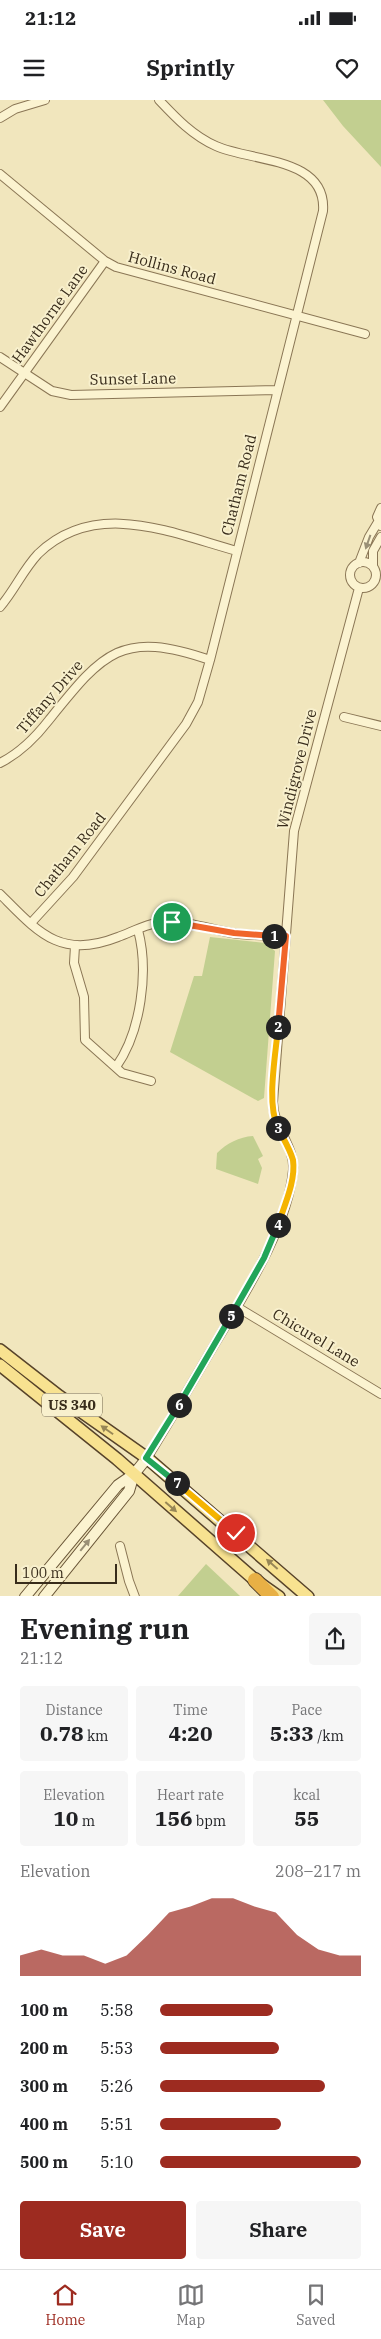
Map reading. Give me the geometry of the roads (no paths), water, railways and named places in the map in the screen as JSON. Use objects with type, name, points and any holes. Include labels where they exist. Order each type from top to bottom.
[{"type":"highway","points":[[256,1580],[272,1596]]},
{"type":"main road","name":"US 340","points":[[0,1350],[58,1396],[146,1458],[308,1596]]},
{"type":"main road","name":"US 340","points":[[0,1365],[134,1474],[256,1580],[279,1596]]},
{"type":"main road","points":[[44,1596],[128,1491],[134,1474],[146,1458]]},
{"type":"main road","points":[[25,1596],[118,1485],[134,1474]]},
{"type":"street","points":[[0,118],[15,110],[45,100]]},
{"type":"street","name":"Chatham Road","points":[[30,923],[73,877],[186,724],[198,702],[323,211],[323,197],[316,182],[305,172],[297,168],[228,151],[213,145],[194,134],[177,120],[159,100]]},
{"type":"street","name":"Hollins Road","points":[[0,174],[105,261],[116,267],[364,334]]},
{"type":"street","name":"Hawthorne Lane","points":[[0,407],[105,261]]},
{"type":"street","name":"Sunset Lane","points":[[0,357],[52,391],[71,394],[277,390]]},
{"type":"street","points":[[359,563],[369,537],[380,524],[381,509]]},
{"type":"street","points":[[0,607],[37,555],[63,536],[88,526],[109,522],[135,524],[237,550]]},
{"type":"street","points":[[373,566],[366,562],[352,567],[350,576],[352,584],[359,588],[369,587],[378,580],[373,566],[373,551],[381,537]]},
{"type":"street","name":"Windigrove Drive","points":[[146,1458],[237,1307],[269,1246],[283,1209],[293,1172],[292,1159],[276,1124],[273,1110],[297,818],[359,588]]},
{"type":"street","name":"Tiffany Drive","points":[[0,763],[28,744],[85,676],[94,667],[114,654],[136,647],[156,647],[193,654],[210,660]]},
{"type":"street","points":[[344,717],[380,724]]},
{"type":"street","points":[[0,894],[30,923],[54,940],[75,946],[100,944],[154,924],[172,922],[234,933],[286,936]]},
{"type":"street","points":[[116,1068],[127,1049],[143,989],[144,964],[138,930]]},
{"type":"street","points":[[75,946],[74,963],[84,998],[85,1040],[116,1068],[127,1075],[151,1081]]},
{"type":"street","name":"Chicurel Lane","points":[[237,1307],[381,1394]]},
{"type":"street","points":[[120,1546],[128,1581],[135,1596]]}]
